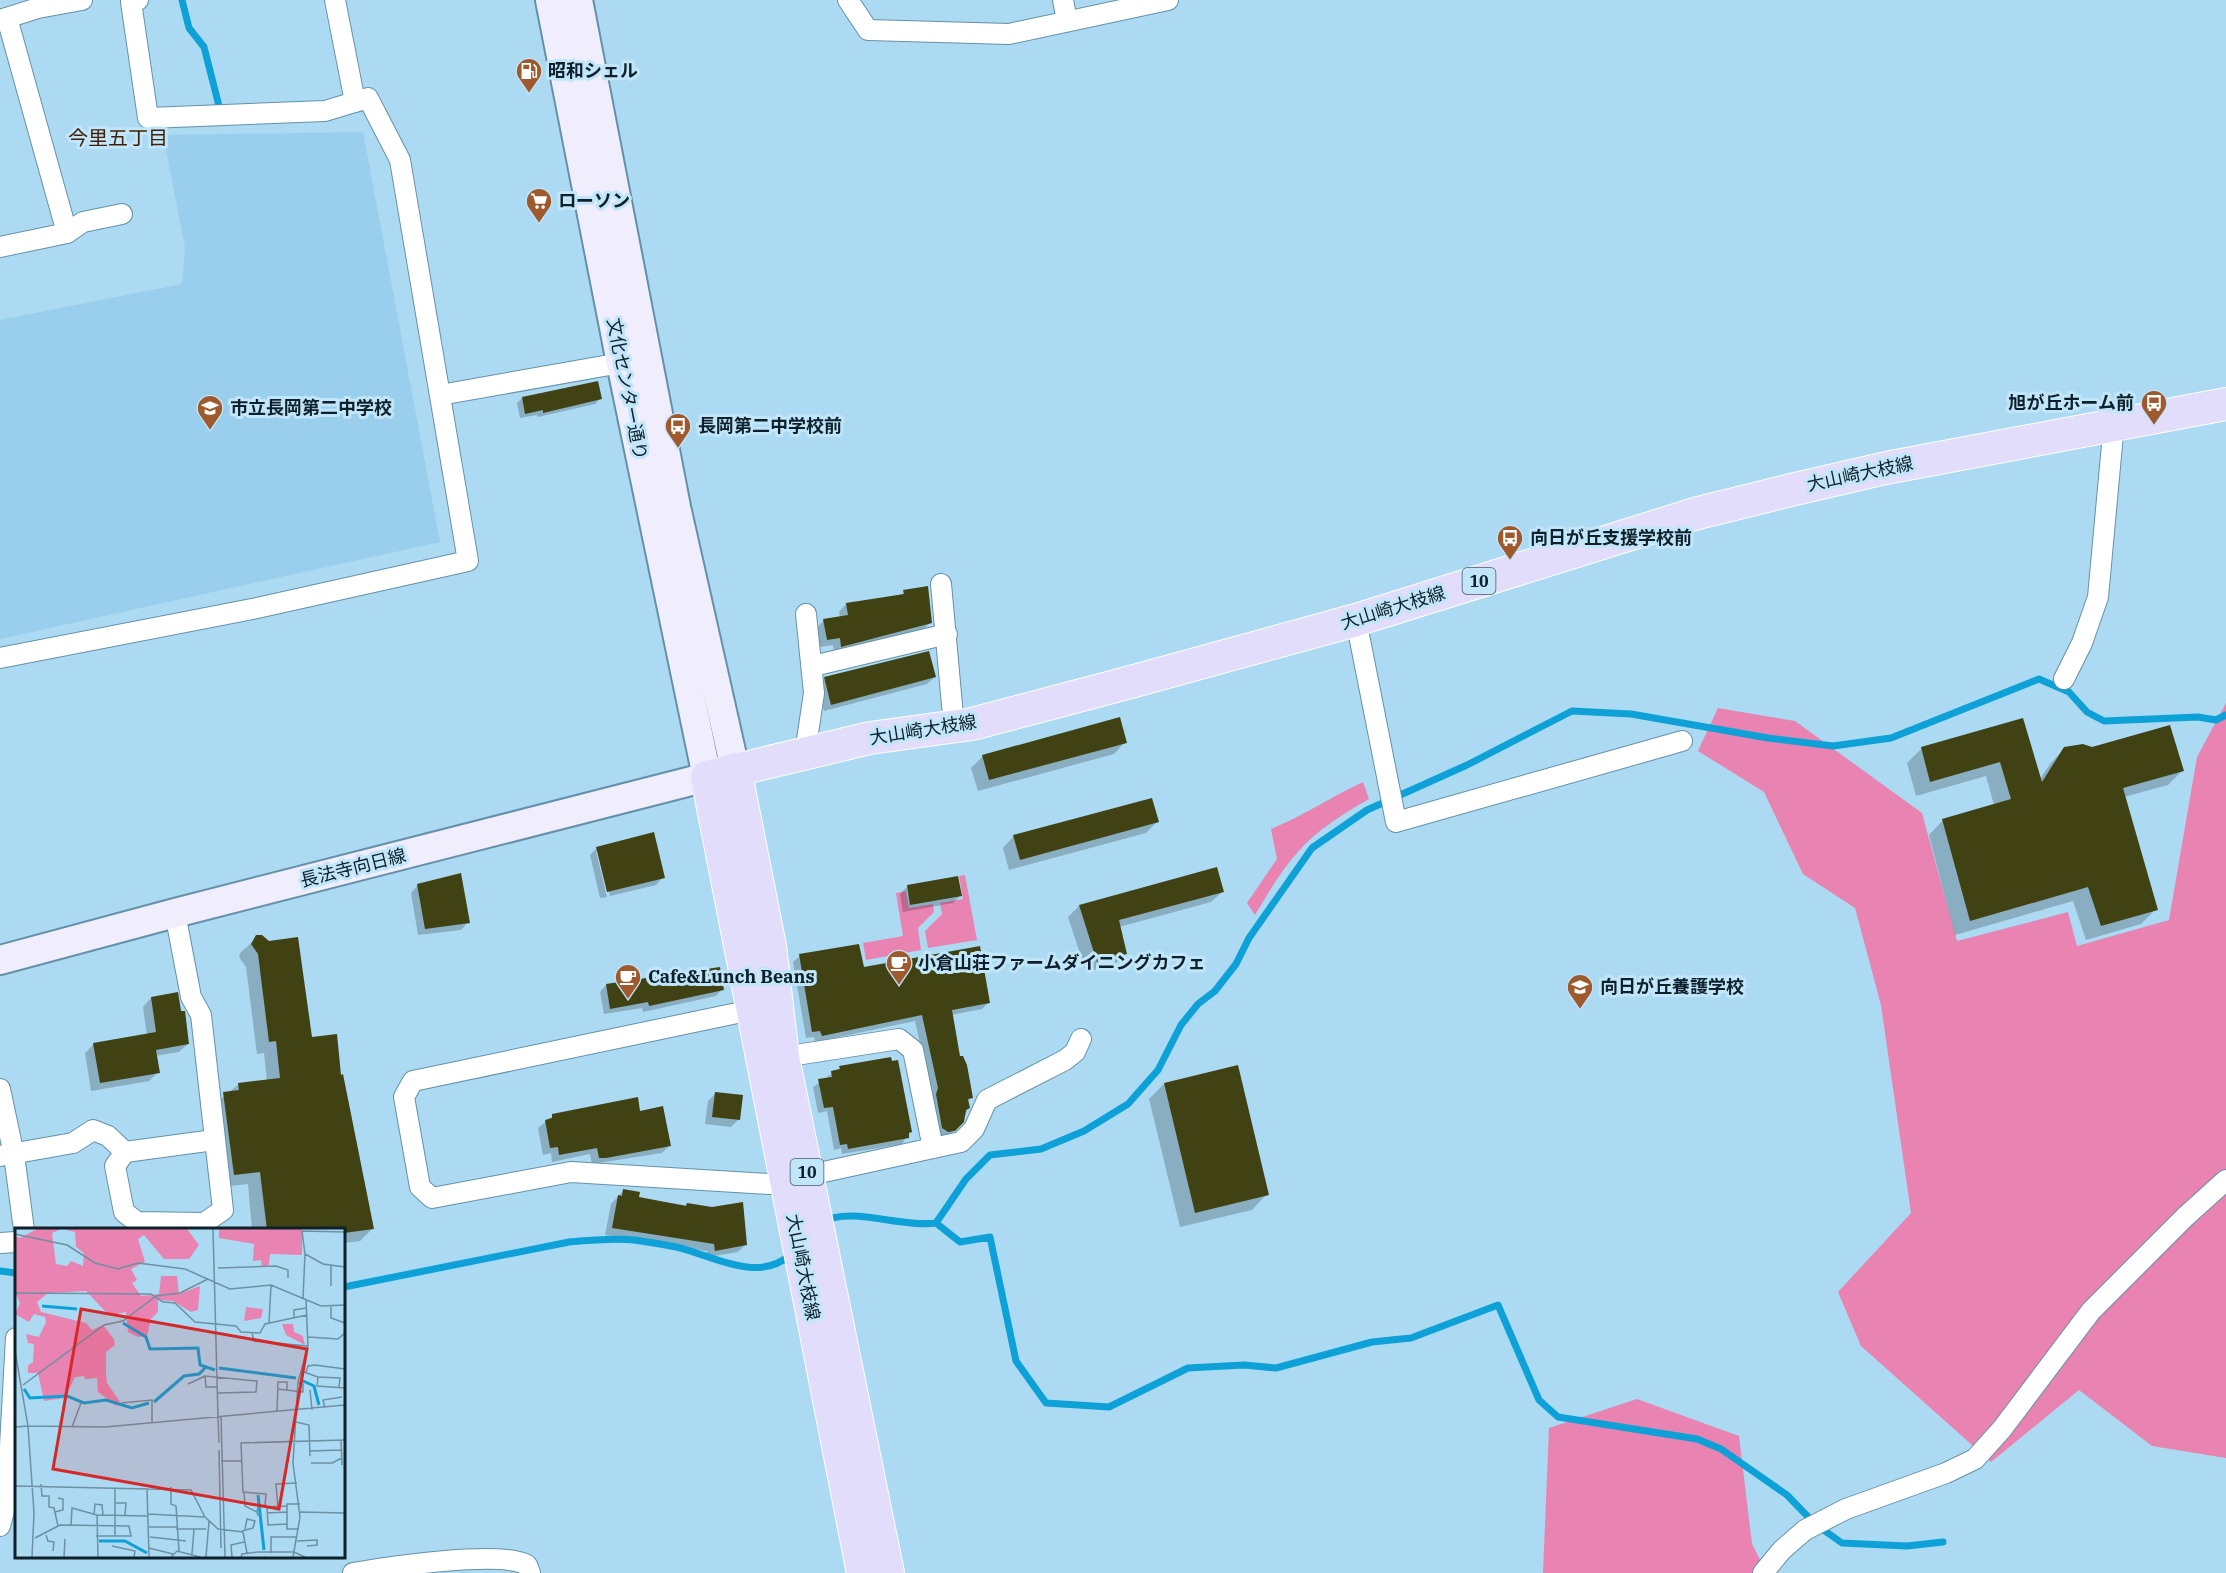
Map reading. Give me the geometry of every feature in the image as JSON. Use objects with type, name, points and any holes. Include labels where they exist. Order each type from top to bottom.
[{"type":"main road","name":"大山崎大枝線","points":[[863,1573],[796,1178],[764,1007],[770,946],[721,773],[870,738],[954,727],[1356,620],[1698,513],[1886,468],[2114,423],[2226,404]]},
{"type":"main road","name":"大山崎大枝線","points":[[764,1007],[783,1057],[796,1178],[888,1573]]},
{"type":"street","points":[[67,233],[3,19],[38,8],[82,0]]},
{"type":"street","points":[[335,0],[355,102]]},
{"type":"street","name":"文化センター通り","points":[[550,0],[634,360],[676,507],[721,773]]},
{"type":"street","name":"文化センター通り","points":[[578,0],[634,360]]},
{"type":"street","points":[[848,0],[868,30],[1009,34],[1168,0]]},
{"type":"street","points":[[1063,0],[1066,21]]},
{"type":"street","points":[[0,658],[257,608],[468,561],[400,160],[368,98],[325,111],[148,118],[133,1]]},
{"type":"street","points":[[0,247],[67,233],[83,222],[122,214]]},
{"type":"street","points":[[440,395],[634,360]]},
{"type":"street","points":[[2064,679],[2082,643],[2098,597],[2114,423]]},
{"type":"street","points":[[941,584],[954,727]]},
{"type":"street","points":[[805,753],[814,693],[806,614]]},
{"type":"street","points":[[1356,620],[1396,822],[1682,741]]},
{"type":"street","points":[[813,666],[947,634]]},
{"type":"street","name":"長法寺向日線","points":[[0,960],[174,913],[721,773]]},
{"type":"street","points":[[174,913],[191,997],[201,1015],[223,1210],[204,1223],[137,1222],[124,1212],[115,1167],[125,1152],[214,1140]]},
{"type":"street","points":[[764,1007],[413,1081],[404,1097],[420,1187],[432,1198],[571,1172],[769,1184],[961,1142],[974,1129],[987,1100],[1065,1060],[1075,1052],[1081,1039]]},
{"type":"street","points":[[783,1057],[899,1039],[913,1050],[933,1148]]},
{"type":"street","points":[[0,1089],[7,1156],[24,1228]]},
{"type":"street","points":[[7,1156],[73,1143],[93,1130],[108,1136],[125,1152]]},
{"type":"street","points":[[1763,1573],[1782,1550],[1805,1530],[1846,1509],[1946,1473],[1975,1459],[2002,1429],[2091,1311],[2185,1217],[2226,1180]]},
{"type":"street","points":[[0,1243],[15,1242]]},
{"type":"street","points":[[0,1526],[7,1500],[4,1464],[10,1349]]},
{"type":"street","points":[[353,1573],[477,1559],[518,1560],[527,1564],[530,1573]]},
{"type":"shaded area","name":"市立長岡第二中学校","points":[[363,132],[440,542],[0,639],[0,320],[182,284],[185,247],[163,135]]},
{"type":"shaded area","points":[[2226,703],[2226,1458],[2152,1446],[2079,1390],[1991,1462],[1861,1346],[1838,1292],[1911,1213],[1881,1005],[1855,908],[1803,874],[1764,792],[1698,751],[1718,708],[1795,721],[1922,813],[1957,941],[2068,912],[2077,946],[2169,920],[2197,757]]},
{"type":"shaded area","points":[[1363,782],[1369,799],[1330,824],[1302,847],[1255,915],[1247,903],[1277,859],[1271,829]]},
{"type":"shaded area","points":[[965,875],[977,940],[928,948],[925,931],[942,914],[940,903],[963,899],[959,876]]},
{"type":"shaded area","points":[[906,891],[909,908],[933,904],[934,912],[918,928],[921,950],[866,960],[863,943],[903,936],[896,893]]},
{"type":"shaded area","points":[[1637,1399],[1739,1436],[1752,1544],[1767,1573],[1543,1573],[1549,1428]]},
{"type":"building","points":[[598,381],[602,399],[543,413],[543,410],[525,414],[522,397]]},
{"type":"building","points":[[928,586],[932,623],[841,647],[840,638],[827,640],[823,619],[848,615],[846,603],[904,594],[903,590]]},
{"type":"building","points":[[929,651],[936,677],[831,705],[824,677]]},
{"type":"building","points":[[1120,717],[1127,743],[989,780],[982,755]]},
{"type":"building","points":[[2023,718],[2042,782],[2064,747],[2083,744],[2092,747],[2170,725],[2184,771],[2123,788],[2158,910],[2101,926],[2088,887],[1970,921],[1942,819],[2011,799],[2000,762],[1930,782],[1921,747]]},
{"type":"building","points":[[1152,798],[1159,822],[1020,860],[1013,835]]},
{"type":"building","points":[[654,832],[665,878],[607,892],[596,847]]},
{"type":"building","points":[[1217,867],[1224,892],[1119,920],[1127,954],[1097,962],[1079,905]]},
{"type":"building","points":[[461,873],[470,923],[425,929],[417,884]]},
{"type":"building","points":[[958,876],[962,896],[910,905],[907,885]]},
{"type":"building","points":[[256,935],[262,935],[269,941],[298,937],[312,1037],[337,1034],[341,1075],[343,1074],[374,1229],[345,1233],[345,1228],[267,1228],[260,1172],[234,1175],[223,1092],[239,1090],[238,1083],[280,1078],[276,1041],[269,1042],[258,954],[251,944]]},
{"type":"building","points":[[859,944],[864,967],[980,946],[990,1003],[952,1010],[960,1056],[963,1056],[967,1065],[973,1098],[968,1099],[970,1108],[966,1110],[964,1122],[955,1131],[948,1132],[942,1128],[936,1094],[938,1088],[922,1015],[822,1036],[820,1031],[812,1032],[799,954]]},
{"type":"building","points":[[720,967],[724,990],[649,1006],[648,1002],[610,1009],[606,984]]},
{"type":"building","points":[[178,992],[181,1011],[185,1011],[189,1044],[156,1050],[160,1073],[100,1083],[93,1043],[156,1032],[151,997]]},
{"type":"building","points":[[891,1057],[892,1061],[898,1060],[912,1132],[909,1133],[909,1138],[848,1149],[847,1144],[840,1145],[833,1107],[824,1108],[818,1079],[832,1077],[831,1071],[840,1069],[839,1066]]},
{"type":"building","points":[[1238,1065],[1269,1195],[1195,1213],[1164,1083]]},
{"type":"building","points":[[715,1092],[743,1095],[740,1120],[712,1117]]},
{"type":"building","points":[[638,1097],[640,1111],[663,1106],[671,1146],[606,1158],[599,1158],[597,1148],[559,1155],[558,1147],[550,1148],[545,1120],[552,1118],[552,1114]]},
{"type":"building","points":[[623,1189],[640,1192],[639,1197],[686,1206],[687,1203],[712,1207],[743,1202],[747,1245],[715,1251],[714,1244],[612,1228],[618,1195],[622,1196]]},
{"type":"waterway","points":[[182,0],[189,28],[204,47],[219,106]]},
{"type":"waterway","points":[[824,1222],[847,1216],[908,1223],[936,1223],[966,1179],[990,1155],[1041,1149],[1084,1131],[1128,1104],[1158,1070],[1181,1025],[1198,1004],[1215,991],[1236,964],[1249,938],[1312,848],[1367,810],[1467,765],[1572,711],[1631,714],[1768,738],[1833,746],[1891,738],[2039,679],[2069,692],[2087,712],[2104,721],[2198,717],[2216,720],[2226,715]]},
{"type":"waterway","points":[[936,1223],[960,1242],[990,1237],[1016,1361],[1046,1403],[1109,1407],[1188,1368],[1244,1365],[1276,1368],[1372,1342],[1411,1338],[1498,1305],[1539,1400],[1558,1417],[1697,1439],[1721,1449],[1787,1495],[1815,1524],[1842,1543],[1907,1546],[1943,1542]]},
{"type":"waterway","points":[[345,1287],[569,1242],[594,1240],[626,1239],[660,1244],[734,1265],[749,1267],[763,1267],[777,1263],[790,1255]]},
{"type":"waterway","points":[[0,1271],[15,1273]]},
{"type":"place","name":"昭和シェル","points":[[529,94]]},
{"type":"place","name":"ローソン","points":[[539,224]]},
{"type":"place","name":"旭が丘ホーム前","points":[[2154,426]]},
{"type":"place","name":"市立長岡第二中学校","points":[[210,431]]},
{"type":"place","name":"長岡第二中学校前","points":[[678,449]]},
{"type":"place","name":"向日が丘支援学校前","points":[[1510,561]]},
{"type":"place","name":"小倉山荘ファームダイニングカフェ","points":[[899,986]]},
{"type":"place","name":"Cafe&Lunch Beans","points":[[628,1000]]},
{"type":"place","name":"向日が丘養護学校","points":[[1580,1010]]},
{"type":"district","name":"今里五丁目","points":[[118,138]]}]
